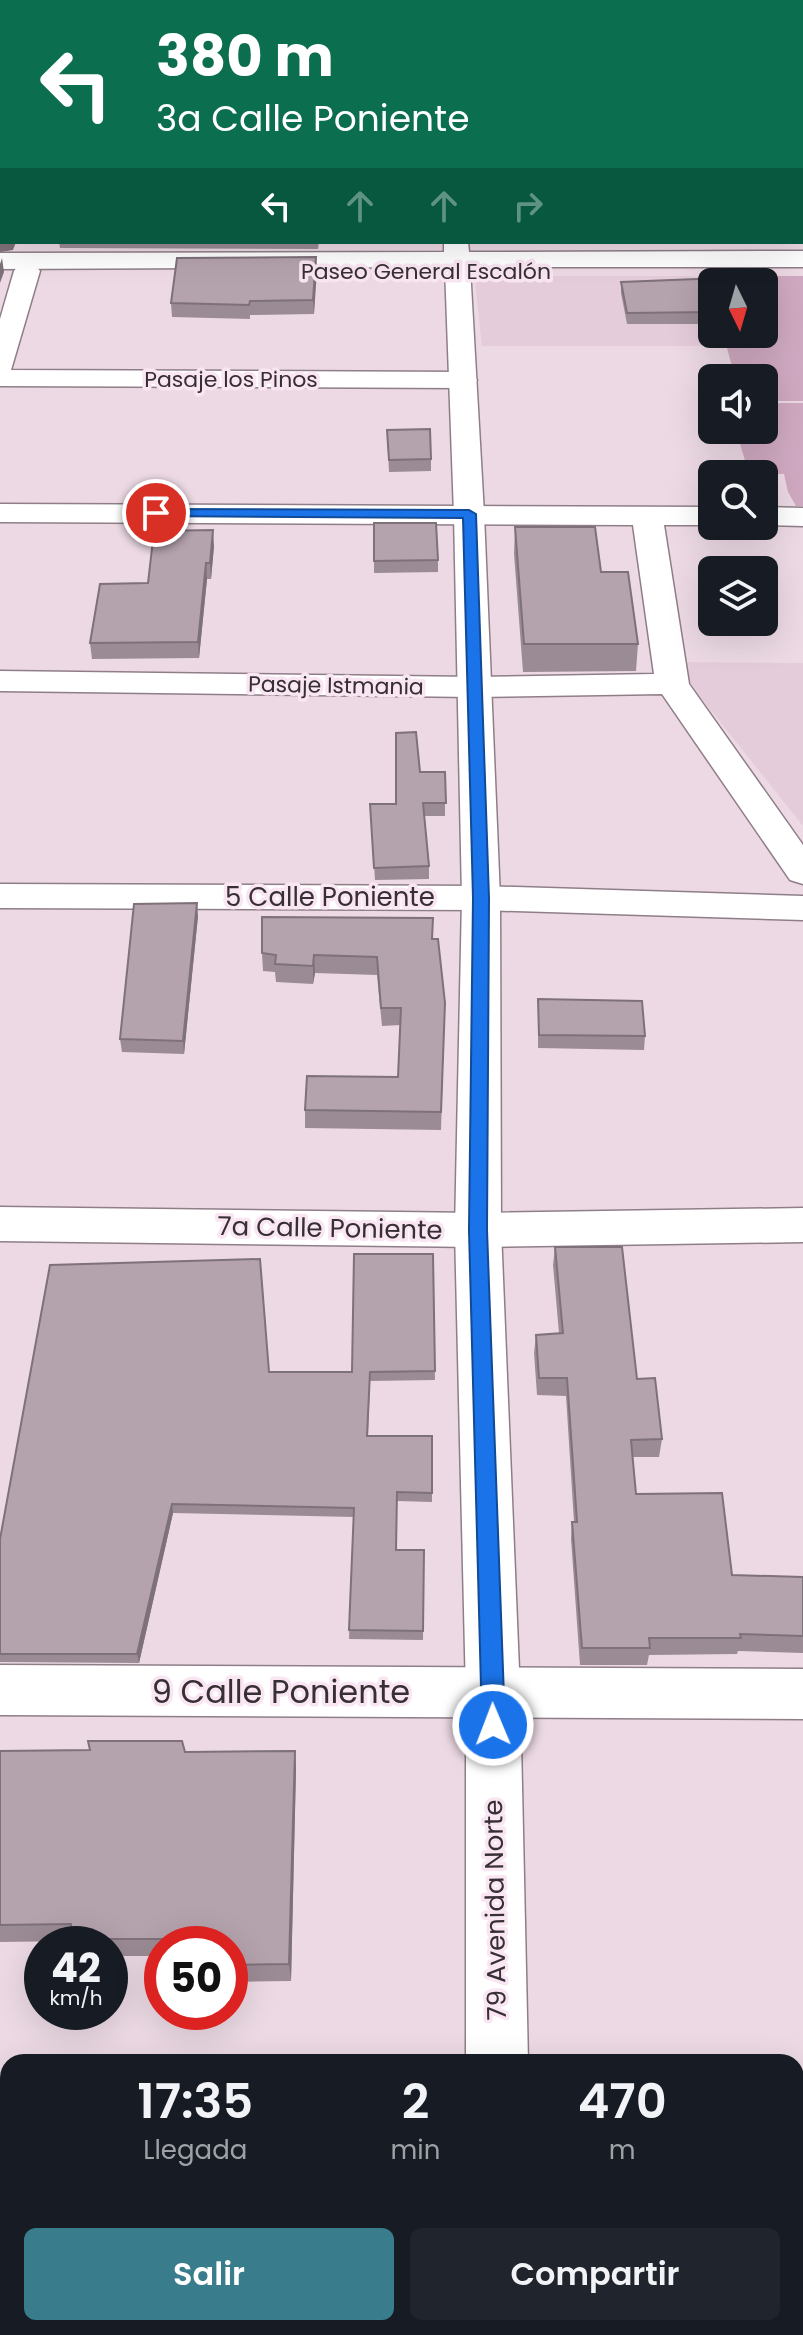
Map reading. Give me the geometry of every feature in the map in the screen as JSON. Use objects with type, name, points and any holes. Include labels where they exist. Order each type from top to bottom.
[{"type":"street","name":"Paseo General Escalón","points":[[457,258],[803,270]]},
{"type":"street","name":"79 Avenida Norte","points":[[457,258],[481,898],[478,1230],[493,1694],[497,2054]]},
{"type":"street","name":"Paseo General Escalón","points":[[0,261],[803,259]]},
{"type":"street","points":[[0,366],[22,261]]},
{"type":"street","name":"Pasaje los Pinos","points":[[0,378],[463,380]]},
{"type":"street","points":[[0,513],[698,516]]},
{"type":"street","points":[[647,516],[672,684],[803,872]]},
{"type":"street","points":[[778,516],[803,517]]},
{"type":"street","name":"Pasaje Istmania","points":[[0,681],[474,687],[672,684]]},
{"type":"street","name":"5 Calle Poniente","points":[[0,896],[481,898],[803,908]]},
{"type":"street","name":"7a Calle Poniente","points":[[0,1224],[478,1230],[803,1225]]},
{"type":"street","name":"9 Calle Poniente","points":[[0,1690],[803,1694]]},
{"type":"shaded area","points":[[486,276],[698,276],[698,346],[482,346],[475,281]]},
{"type":"shaded area","points":[[778,276],[803,276],[803,401],[778,401],[778,364],[731,364],[727,348],[778,348]]},
{"type":"shaded area","points":[[778,403],[803,403],[803,506],[796,506],[788,492],[784,474],[778,474],[778,460],[745,460],[740,444],[778,444]]},
{"type":"shaded area","points":[[683,662],[803,663],[803,826],[697,693],[687,677]]},
{"type":"building","points":[[316,257],[313,300],[250,301],[249,305],[171,303],[177,258]]},
{"type":"building","points":[[698,279],[698,312],[627,313],[621,282]]},
{"type":"building","points":[[430,429],[431,459],[389,460],[387,430]]},
{"type":"building","points":[[374,523],[436,523],[438,560],[374,561]]},
{"type":"building","points":[[515,527],[595,527],[601,572],[628,572],[638,644],[524,644]]},
{"type":"building","points":[[213,530],[210,563],[206,563],[198,642],[90,643],[100,584],[148,583],[154,531]]},
{"type":"building","points":[[416,732],[420,772],[445,772],[446,803],[423,803],[429,866],[374,868],[370,804],[396,804],[396,733]]},
{"type":"building","points":[[197,903],[183,1041],[120,1039],[134,904]]},
{"type":"building","points":[[262,917],[433,918],[432,939],[438,939],[445,1003],[441,1112],[305,1110],[307,1076],[398,1077],[401,1008],[381,1008],[377,957],[314,955],[313,966],[275,964],[276,955],[262,953]]},
{"type":"building","points":[[538,999],[642,1001],[645,1036],[539,1035]]},
{"type":"building","points":[[555,1247],[622,1247],[637,1379],[655,1378],[662,1439],[631,1440],[636,1494],[722,1493],[732,1575],[803,1577],[803,1636],[740,1634],[741,1638],[649,1638],[650,1648],[582,1648],[572,1522],[577,1522],[567,1378],[539,1378],[536,1335],[563,1333]]},
{"type":"building","points":[[354,1254],[433,1254],[435,1371],[370,1372],[367,1436],[432,1436],[432,1493],[397,1492],[396,1550],[424,1550],[423,1631],[349,1630],[354,1508],[172,1504],[137,1654],[0,1654],[0,1539],[50,1265],[260,1259],[269,1372],[352,1372]]},
{"type":"building","points":[[88,1741],[182,1741],[185,1752],[295,1751],[289,1964],[248,1965],[248,1926],[144,1926],[144,1939],[128,1939],[128,1926],[0,1925],[0,1751],[90,1750]]},
{"type":"route","points":[[156,513],[469,514],[481,898],[478,1230],[493,1725]]}]
